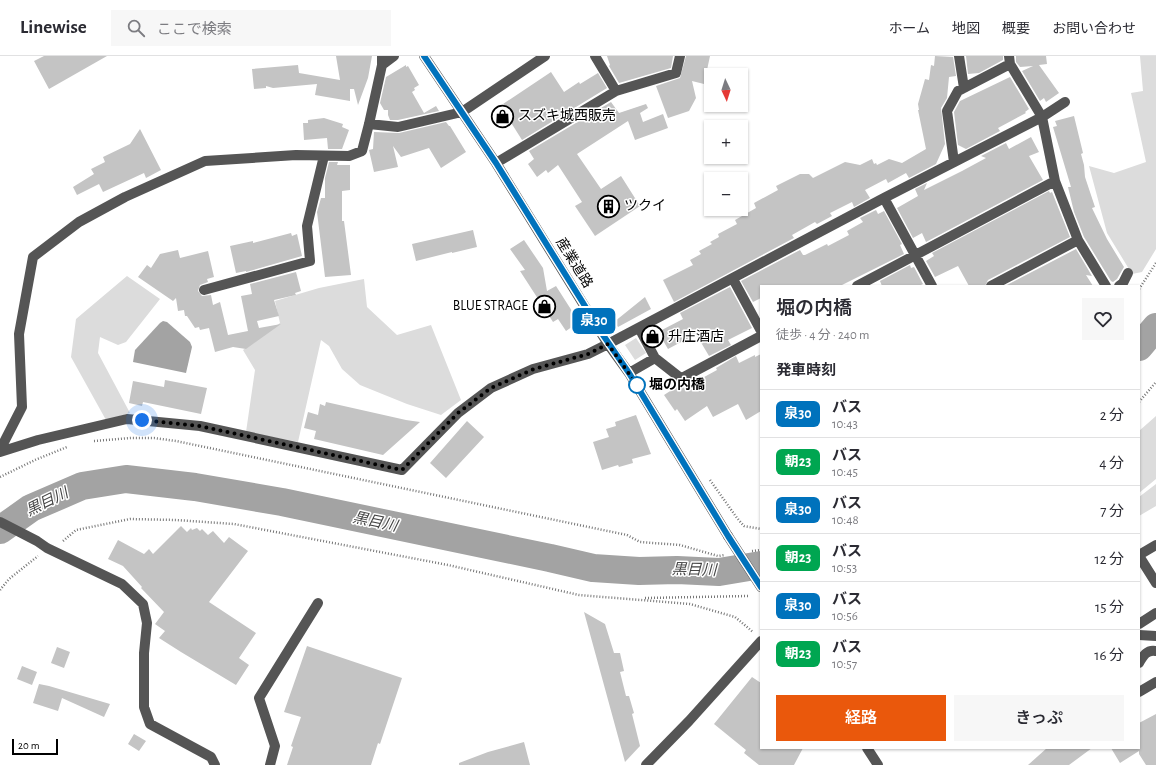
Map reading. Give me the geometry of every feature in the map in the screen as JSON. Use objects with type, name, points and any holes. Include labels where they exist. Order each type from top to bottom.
[{"type":"street","points":[[0,451],[22,407],[19,334],[33,257],[79,222],[125,197],[205,161],[296,155],[350,156],[362,151],[382,61],[394,56]]},
{"type":"street","name":"産業道路","points":[[424,56],[496,163],[608,344],[629,373],[728,536],[760,585]]},
{"type":"street","points":[[369,124],[398,127],[462,112],[545,56]]},
{"type":"street","points":[[595,56],[616,91]]},
{"type":"street","points":[[496,163],[616,91],[676,73],[680,56]]},
{"type":"street","points":[[959,56],[964,88]]},
{"type":"street","points":[[954,162],[947,111],[958,91],[1010,60],[1042,117],[1055,181],[1078,240],[1105,285]]},
{"type":"street","points":[[0,451],[38,440],[127,419],[200,426],[402,470],[458,413],[491,388],[534,369],[588,354],[733,279],[884,198],[1042,117],[1065,102]]},
{"type":"street","points":[[204,290],[310,262],[307,226],[324,156]]},
{"type":"street","points":[[858,285],[1055,181]]},
{"type":"street","points":[[884,198],[931,285]]},
{"type":"street","points":[[993,285],[1078,240]]},
{"type":"street","points":[[1120,285],[1128,273]]},
{"type":"street","points":[[733,279],[760,329]]},
{"type":"street","points":[[639,328],[655,358],[682,378],[760,337]]},
{"type":"street","points":[[629,373],[655,358]]},
{"type":"street","points":[[0,522],[37,541],[47,548],[122,584],[143,604],[147,623],[144,653],[144,707],[150,724],[212,756],[215,765]]},
{"type":"street","points":[[1140,554],[1156,545]]},
{"type":"street","points":[[1140,557],[1156,583]]},
{"type":"street","points":[[270,765],[275,746],[259,698],[318,603]]},
{"type":"street","points":[[1140,623],[1156,613]]},
{"type":"street","points":[[1140,635],[1156,636]]},
{"type":"street","points":[[646,765],[689,721],[758,638]]},
{"type":"street","points":[[1140,661],[1143,655],[1153,650],[1156,651]]},
{"type":"street","points":[[1140,691],[1156,682]]},
{"type":"street","points":[[868,749],[878,765]]},
{"type":"path","points":[[1140,287],[1156,263]]},
{"type":"path","points":[[1140,401],[1156,382]]},
{"type":"path","points":[[94,441],[154,438],[201,445],[474,504],[627,535],[640,542],[680,546],[718,556],[732,554]]},
{"type":"path","points":[[0,477],[42,457],[73,446]]},
{"type":"path","points":[[0,590],[10,579],[47,548],[61,543],[76,530],[130,519],[176,520],[234,524],[448,565],[579,595],[634,598],[690,604],[735,617],[758,638]]},
{"type":"path","points":[[744,526],[760,529]]},
{"type":"path","points":[[747,552],[760,550]]},
{"type":"path","points":[[634,598],[748,596]]},
{"type":"shaded area","points":[[1140,56],[1156,56],[1156,249],[1142,272],[1132,274],[1107,233],[1089,166],[1114,173],[1146,162],[1131,93],[1143,91]]},
{"type":"shaded area","points":[[127,276],[160,299],[126,342],[118,345],[100,337],[98,353],[130,413],[106,420],[71,357],[76,319]]},
{"type":"shaded area","points":[[364,279],[367,307],[397,335],[431,325],[461,400],[441,415],[407,404],[360,385],[342,369],[329,346],[321,340],[298,442],[246,432],[255,370],[243,350],[280,323],[275,301],[319,288]]},
{"type":"shaded area","points":[[163,321],[167,322],[190,342],[192,347],[186,373],[133,362],[135,350]]},
{"type":"shaded area","points":[[636,338],[646,353],[635,360],[625,345]]},
{"type":"shaded area","points":[[1156,416],[1156,479],[1140,492],[1140,430]]},
{"type":"shaded area","points":[[1156,484],[1156,506],[1140,515],[1140,496]]},
{"type":"building","points":[[44,56],[107,56],[49,89],[34,61]]},
{"type":"building","points":[[336,56],[372,56],[368,78],[358,105],[354,89],[350,89],[350,101],[315,95],[317,84],[273,88],[266,86],[266,88],[254,89],[252,69],[298,65],[299,73],[340,80]]},
{"type":"building","points":[[607,56],[673,56],[671,68],[619,83],[609,66]]},
{"type":"building","points":[[686,56],[710,56],[707,68],[704,68],[704,84],[692,81],[696,98],[689,111],[668,118],[656,86],[680,78]]},
{"type":"building","points":[[935,56],[953,57],[956,76],[949,77],[947,98],[941,108],[945,144],[936,164],[909,178],[906,173],[888,183],[886,179],[865,190],[870,198],[854,207],[852,202],[830,213],[832,216],[817,224],[815,222],[792,235],[794,238],[674,302],[663,280],[693,265],[690,260],[701,254],[699,251],[712,244],[710,242],[719,237],[718,234],[737,224],[735,220],[742,216],[748,216],[748,213],[756,208],[754,203],[778,190],[776,186],[800,174],[809,174],[813,178],[845,162],[860,165],[872,159],[874,164],[876,163],[877,165],[889,159],[902,163],[926,149],[918,104],[925,79],[929,80],[931,65],[934,66]]},
{"type":"building","points":[[966,56],[1003,56],[1003,60],[979,73],[968,74]]},
{"type":"building","points":[[1016,56],[1046,56],[1047,64],[1039,65],[1059,93],[1046,102],[1044,98],[1040,101],[1022,71],[1033,66],[1020,67],[1016,62]]},
{"type":"building","points":[[406,65],[419,85],[414,88],[415,90],[412,92],[424,113],[436,106],[439,111],[398,120],[390,120],[388,110],[384,110],[380,103],[386,77]]},
{"type":"building","points":[[551,72],[564,92],[579,82],[580,84],[598,73],[607,88],[522,140],[510,121],[503,125],[495,111]]},
{"type":"building","points":[[1010,77],[1029,109],[1025,112],[1026,113],[998,128],[1000,131],[966,149],[958,145],[954,112],[960,101]]},
{"type":"building","points":[[611,102],[619,113],[646,104],[648,108],[640,113],[643,122],[663,114],[668,128],[635,140],[628,121],[577,154],[601,189],[621,176],[640,206],[595,236],[575,206],[582,202],[558,165],[548,173],[546,170],[537,177],[528,164],[534,159],[529,151]]},
{"type":"building","points":[[1074,116],[1083,153],[1081,154],[1085,177],[1095,207],[1092,208],[1107,239],[1124,267],[1117,279],[1113,282],[1084,237],[1074,212],[1068,187],[1071,187],[1053,127],[1057,126],[1055,121]]},
{"type":"building","points":[[324,118],[343,124],[342,127],[349,130],[342,149],[328,149],[327,138],[304,140],[303,123],[308,123],[308,120]]},
{"type":"building","points":[[446,122],[466,152],[441,168],[429,148],[401,157],[393,146],[398,167],[374,172],[369,150],[373,149],[374,132],[399,133]]},
{"type":"building","points":[[140,129],[161,170],[146,178],[144,173],[103,192],[99,184],[77,195],[73,187],[94,174],[91,169],[105,162],[103,157],[130,144]]},
{"type":"building","points":[[1031,137],[1039,152],[1029,156],[1043,180],[926,242],[922,233],[913,238],[897,208],[918,196],[915,189],[927,183],[924,190],[962,171],[986,158],[981,156],[1006,143],[1009,149]]},
{"type":"building","points":[[329,162],[338,162],[337,165],[350,165],[350,190],[342,191],[342,221],[344,221],[351,275],[325,277],[317,212],[321,198],[325,198],[325,178]]},
{"type":"building","points":[[1049,191],[1050,193],[1052,192],[1070,237],[988,280],[986,285],[968,285],[958,266],[935,277],[926,261],[934,256],[932,253]]},
{"type":"building","points":[[876,210],[878,214],[884,211],[902,244],[900,245],[904,254],[842,285],[760,285],[760,298],[753,302],[741,281],[800,250],[803,255],[805,255],[827,244],[828,246],[849,235],[847,231],[863,222],[860,218]]},
{"type":"building","points":[[473,230],[477,247],[416,261],[412,244]]},
{"type":"building","points":[[291,233],[292,236],[297,234],[302,256],[246,272],[236,273],[230,246],[253,241],[253,243]]},
{"type":"building","points":[[524,240],[543,268],[547,291],[556,286],[579,322],[566,331],[558,319],[553,322],[520,271],[525,270],[510,249]]},
{"type":"building","points":[[1076,249],[1092,276],[1086,275],[1092,285],[1007,285]]},
{"type":"building","points":[[178,250],[180,258],[208,251],[214,277],[207,279],[208,282],[200,285],[198,291],[202,296],[211,295],[213,305],[220,302],[228,335],[248,331],[241,296],[252,294],[250,284],[296,272],[301,291],[295,293],[296,295],[274,300],[279,316],[257,321],[259,328],[281,324],[246,349],[233,347],[215,352],[209,328],[200,330],[199,327],[195,328],[187,316],[185,316],[184,310],[178,311],[176,298],[173,301],[138,277],[147,265],[151,268],[160,254]]},
{"type":"building","points":[[910,265],[911,268],[914,267],[923,284],[882,285],[880,281]]},
{"type":"building","points":[[730,287],[752,328],[728,340],[731,345],[709,356],[696,334],[668,349],[658,332],[683,319],[680,313]]},
{"type":"building","points":[[645,297],[651,309],[618,327],[614,322]]},
{"type":"building","points":[[760,354],[760,412],[746,420],[738,404],[713,417],[707,406],[685,421],[677,409],[675,411],[664,395],[681,384],[684,388],[717,370],[716,368],[736,356],[739,363],[755,355],[755,357]]},
{"type":"building","points":[[165,380],[207,388],[201,414],[143,402],[142,406],[129,403],[133,381],[164,387]]},
{"type":"building","points":[[326,402],[420,422],[383,455],[314,439],[316,431],[304,428],[308,412],[318,415],[320,404],[325,406]]},
{"type":"building","points":[[636,415],[651,454],[632,459],[633,463],[619,467],[618,465],[602,470],[593,442],[609,437],[606,429],[616,426],[615,422]]},
{"type":"building","points":[[467,421],[484,437],[446,478],[430,463]]},
{"type":"building","points":[[181,526],[187,532],[191,528],[192,530],[197,528],[200,531],[202,529],[208,535],[213,531],[224,543],[229,537],[248,551],[209,602],[256,633],[239,658],[249,665],[236,685],[159,638],[165,631],[155,624],[164,612],[141,588],[142,587],[123,566],[108,559],[118,540],[144,554],[149,549],[153,554]]},
{"type":"building","points":[[584,612],[605,624],[614,653],[620,653],[624,671],[620,672],[626,696],[629,696],[634,713],[632,714],[640,746],[625,762]]},
{"type":"building","points":[[307,646],[402,678],[380,744],[378,743],[371,765],[287,765],[293,747],[291,746],[301,717],[284,712]]},
{"type":"building","points":[[57,647],[70,652],[64,668],[51,663]]},
{"type":"building","points":[[22,666],[37,672],[32,685],[17,679]]},
{"type":"building","points":[[752,677],[760,682],[760,749],[802,749],[794,765],[759,765],[744,753],[746,750],[714,724]]},
{"type":"building","points":[[39,684],[110,704],[104,717],[62,698],[58,711],[33,703]]},
{"type":"building","points":[[1156,714],[1156,765],[1146,765],[1139,754],[1139,751],[1120,763],[1112,749],[1140,749],[1140,722]]},
{"type":"building","points":[[134,734],[146,741],[139,751],[128,744]]},
{"type":"building","points":[[524,742],[530,765],[459,765],[459,763],[488,752]]},
{"type":"building","points":[[1046,749],[1091,749],[1069,765],[1028,765]]},
{"type":"waterway","name":"黒目川","points":[[1140,346],[1156,327]]},
{"type":"waterway","name":"黒目川","points":[[0,530],[31,508],[82,486],[126,479],[195,487],[282,502],[593,568],[639,571],[677,570],[719,572],[760,565]]},
{"type":"bus line","name":"泉30","points":[[424,56],[496,163],[608,344],[629,373],[728,536],[760,585]]},
{"type":"place","name":"スズキ城西販売","points":[[503,116]]},
{"type":"place","name":"ツクイ","points":[[608,206]]},
{"type":"place","name":"BLUE STRAGE","points":[[544,306]]},
{"type":"place","name":"升庄酒店","points":[[652,337]]},
{"type":"place","name":"堀の内橋","points":[[637,385]]},
{"type":"route","points":[[142,420],[200,426],[402,470],[458,413],[491,388],[534,369],[588,354],[608,344],[637,385]]}]
